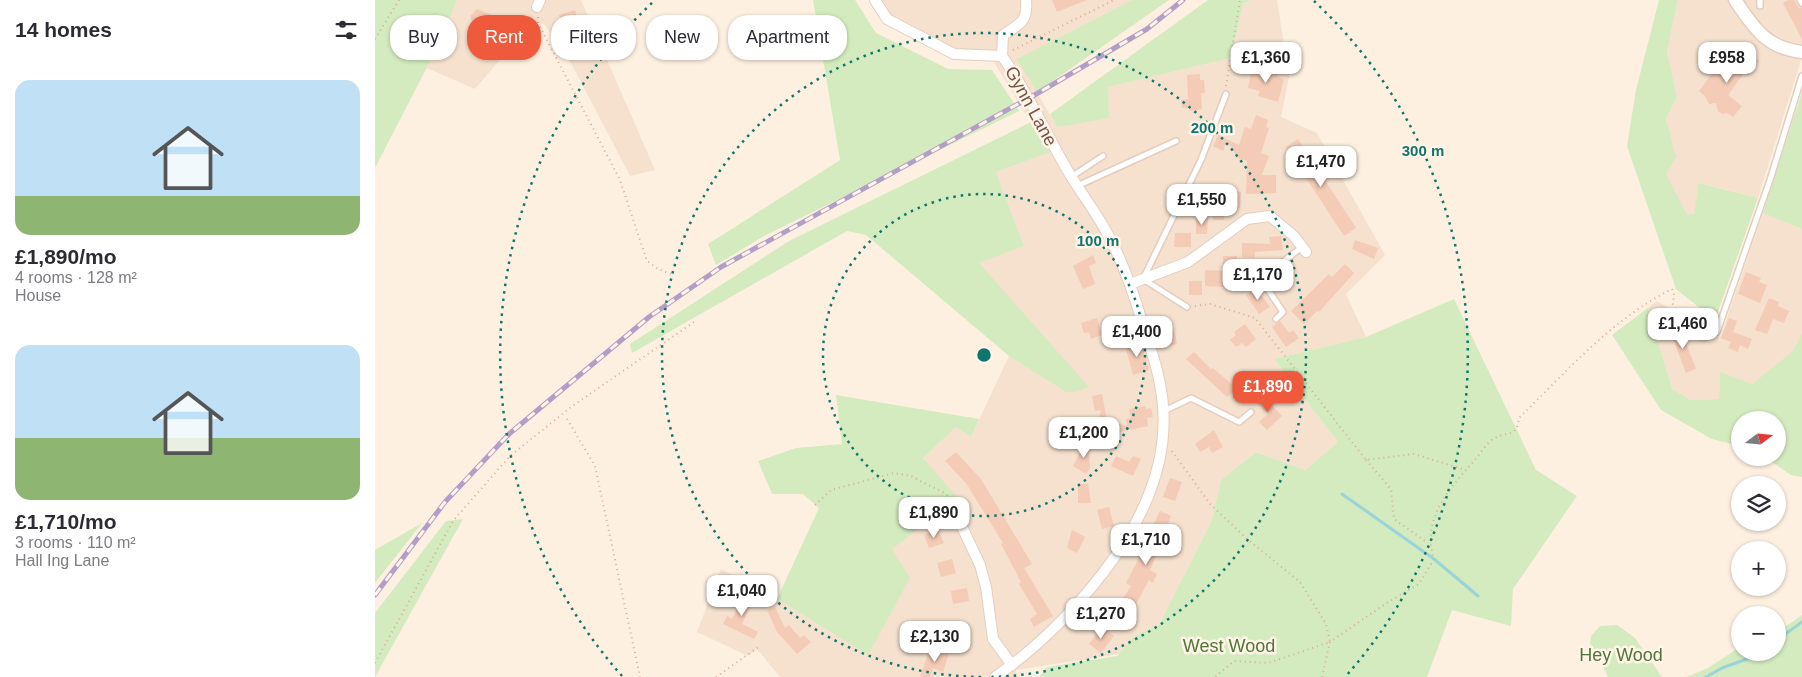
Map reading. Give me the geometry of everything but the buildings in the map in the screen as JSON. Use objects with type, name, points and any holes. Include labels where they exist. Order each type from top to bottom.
[{"type":"street","name":"Gynn Lane","points":[[875,0],[887,19],[954,54],[1002,56],[1020,80],[1047,136],[1107,231],[1130,284],[1155,361],[1163,412],[1163,443],[1151,488],[1136,525],[1079,603],[1049,634],[995,677]]},
{"type":"street","points":[[1002,56],[1003,34],[1021,23],[1027,13],[1026,0]]},
{"type":"street","points":[[1735,0],[1753,26],[1771,44],[1802,52]]},
{"type":"street","points":[[1130,284],[1188,262],[1247,219],[1270,216],[1294,236],[1304,250]]},
{"type":"street","points":[[955,512],[980,565],[986,588],[993,639],[1012,665]]},
{"type":"lane","points":[[1683,325],[1703,338],[1717,332],[1770,180],[1802,76]]},
{"type":"lane","points":[[1187,307],[1143,279],[1201,160],[1226,94]]},
{"type":"lane","points":[[1077,186],[1176,141]]},
{"type":"lane","points":[[1071,176],[1103,156]]},
{"type":"lane","points":[[1276,319],[1283,312],[1261,279],[1304,250]]},
{"type":"lane","points":[[1163,412],[1191,398],[1239,422],[1251,412]]},
{"type":"path","points":[[375,39],[399,0]]},
{"type":"path","points":[[1002,56],[1114,0]]},
{"type":"path","points":[[1226,94],[1225,85],[1240,0]]},
{"type":"path","points":[[541,29],[619,180],[647,261],[658,270],[675,275]]},
{"type":"path","points":[[1215,677],[1234,661],[1268,663],[1330,642],[1385,604],[1419,584],[1434,559],[1429,543],[1439,503],[1494,438],[1512,433],[1518,426],[1519,418],[1605,335],[1653,299],[1672,289],[1674,293],[1673,304],[1683,325]]},
{"type":"path","points":[[1187,307],[1210,304],[1255,318],[1366,460],[1391,489],[1394,519],[1429,543]]},
{"type":"path","points":[[375,663],[453,521],[509,457],[571,407],[694,322]]},
{"type":"path","points":[[567,419],[595,466],[640,677]]},
{"type":"path","points":[[1163,443],[1167,444],[1210,504],[1246,538],[1300,582],[1326,624],[1330,642],[1322,675],[1328,677]]},
{"type":"path","points":[[1366,460],[1414,454],[1466,470]]},
{"type":"path","points":[[815,504],[831,490],[894,473],[911,476],[946,494],[955,502],[955,512]]},
{"type":"path","points":[[716,677],[760,646]]},
{"type":"shaded area","points":[[457,0],[581,0],[588,15],[551,15],[551,34],[544,24],[541,24],[541,15],[467,15],[467,60],[500,60],[475,89],[427,68],[431,60],[457,60],[457,15],[450,15]]},
{"type":"shaded area","points":[[873,0],[1132,0],[1018,59],[1057,127],[1108,87],[1231,58],[1243,4],[1251,0],[1277,0],[1289,77],[1281,117],[1317,133],[1385,255],[1346,294],[1366,337],[1274,359],[1338,442],[1305,470],[1256,452],[1221,480],[1212,520],[1159,625],[1136,635],[1119,654],[1016,670],[1018,677],[780,677],[757,649],[748,656],[697,632],[721,569],[777,599],[868,655],[891,549],[957,498],[923,458],[956,427],[971,437],[1009,356],[1066,392],[978,263],[1024,246],[996,172],[1049,152],[992,59],[950,55],[889,24]]},
{"type":"shaded area","points":[[1678,0],[1802,0],[1802,57],[1758,198],[1700,183],[1694,215],[1686,215],[1666,174],[1675,157],[1666,119],[1677,97],[1667,51]]},
{"type":"shaded area","points":[[569,60],[607,60],[655,170],[630,176]]},
{"type":"shaded area","points":[[1763,213],[1802,229],[1802,333],[1794,351],[1752,384],[1720,373],[1719,399],[1691,400],[1672,389],[1648,308],[1657,301],[1720,338]]},
{"type":"green space","points":[[375,0],[457,0],[451,15],[390,15],[390,60],[431,60],[375,168]]},
{"type":"green space","points":[[813,0],[855,0],[876,33],[948,69],[992,70],[1019,111],[764,236],[716,265],[708,244],[840,160],[823,60],[847,60],[847,15],[816,15]]},
{"type":"green space","points":[[1132,0],[1169,0],[1037,92],[1017,59]]},
{"type":"green space","points":[[1208,0],[1251,0],[1243,4],[1231,58],[1108,87],[1109,118],[1057,127],[1050,114]]},
{"type":"green space","points":[[1659,0],[1678,0],[1667,51],[1677,97],[1666,119],[1676,157],[1666,174],[1687,215],[1694,214],[1699,183],[1758,198],[1715,320],[1676,289],[1627,146],[1636,90]]},
{"type":"green space","points":[[1802,92],[1802,229],[1763,213]]},
{"type":"green space","points":[[1031,122],[1050,152],[996,172],[1024,246],[979,263],[1089,387],[1075,392],[1066,392],[1009,356],[866,235],[847,231],[632,353],[630,344],[789,241]]},
{"type":"green space","name":"West Wood","points":[[1454,299],[1536,470],[1577,496],[1513,589],[1511,626],[1452,610],[1427,677],[1039,677],[1047,667],[1117,656],[1136,635],[1159,625],[1212,520],[1221,480],[1256,452],[1305,470],[1338,442],[1274,359],[1366,337]]},
{"type":"green space","points":[[1648,308],[1672,389],[1691,400],[1719,399],[1720,372],[1752,384],[1793,351],[1802,333],[1802,477],[1791,475],[1778,466],[1786,466],[1786,411],[1731,411],[1731,444],[1712,439],[1661,410],[1612,335]]},
{"type":"green space","points":[[836,395],[979,419],[971,437],[956,427],[923,458],[958,498],[892,549],[910,578],[868,655],[777,599],[819,508],[803,494],[772,494],[758,461],[796,448],[842,444]]},
{"type":"green space","points":[[463,519],[375,677],[375,613],[446,521]]},
{"type":"green space","points":[[422,523],[375,583],[375,550]]},
{"type":"green space","name":"Hey Wood","points":[[1802,615],[1802,677],[1686,677],[1708,668],[1731,653],[1731,661],[1786,661],[1786,626]]},
{"type":"green space","name":"Hey Wood","points":[[1617,625],[1635,638],[1662,677],[1608,677],[1590,643],[1591,636],[1600,626]]},
{"type":"waterway","points":[[1342,494],[1434,559],[1478,596]]},
{"type":"waterway","points":[[1786,634],[1802,622]]},
{"type":"waterway","points":[[1706,677],[1722,668],[1741,661]]},
{"type":"railway","points":[[375,595],[445,502],[509,434],[649,317],[721,267],[1038,93],[1147,29],[1183,0]]}]
